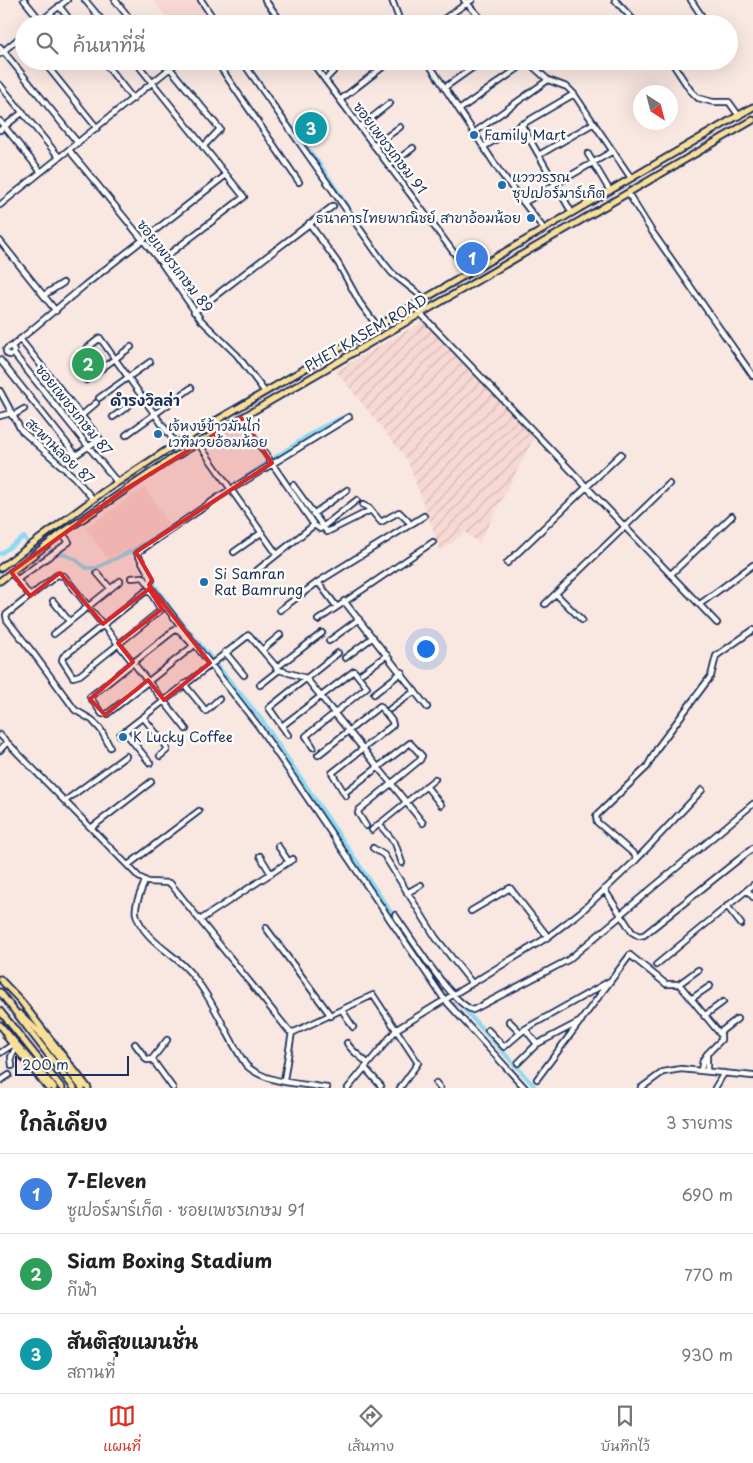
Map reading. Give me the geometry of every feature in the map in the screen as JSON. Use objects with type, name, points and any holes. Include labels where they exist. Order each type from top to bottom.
[{"type":"main road","name":"PHET KASEM ROAD","points":[[0,568],[29,545],[153,458],[753,107]]},
{"type":"main road","name":"PHET KASEM ROAD","points":[[0,580],[109,500],[198,443],[753,120]]},
{"type":"main road","points":[[153,458],[159,467]]},
{"type":"main road","points":[[118,482],[124,490]]},
{"type":"main road","points":[[103,492],[109,500]]},
{"type":"main road","points":[[0,979],[20,1000],[88,1088]]},
{"type":"main road","points":[[7,986],[38,1032],[82,1088]]},
{"type":"main road","points":[[0,992],[74,1088]]},
{"type":"main road","points":[[11,1005],[38,1032]]},
{"type":"main road","points":[[0,1011],[62,1088]]},
{"type":"main road","points":[[0,1025],[13,1047],[48,1088]]},
{"type":"main road","points":[[0,1025],[54,1088]]},
{"type":"main road","points":[[14,1029],[32,1061]]},
{"type":"street","points":[[24,0],[34,15]]},
{"type":"street","points":[[48,15],[67,0]]},
{"type":"street","points":[[86,0],[98,15]]},
{"type":"street","points":[[116,0],[127,15]]},
{"type":"street","points":[[201,0],[211,15]]},
{"type":"street","points":[[265,0],[276,15]]},
{"type":"street","points":[[392,0],[398,15]]},
{"type":"street","points":[[448,15],[465,2],[472,0]]},
{"type":"street","points":[[625,0],[616,2],[628,15]]},
{"type":"street","points":[[691,0],[701,15]]},
{"type":"street","points":[[465,2],[477,15]]},
{"type":"street","points":[[59,6],[66,15]]},
{"type":"street","points":[[15,41],[1,51],[15,68]]},
{"type":"street","points":[[17,70],[78,143]]},
{"type":"street","points":[[50,70],[97,128]]},
{"type":"street","points":[[110,70],[133,99]]},
{"type":"street","points":[[142,70],[243,198],[160,261]]},
{"type":"street","points":[[1,202],[97,128],[168,70]]},
{"type":"street","points":[[172,70],[220,130],[203,147]]},
{"type":"street","points":[[222,70],[299,182]]},
{"type":"street","points":[[248,70],[383,262],[392,273],[425,299]]},
{"type":"street","name":"ซอยเพชรเกษม 91","points":[[318,70],[469,273]]},
{"type":"street","points":[[325,80],[334,70]]},
{"type":"street","points":[[340,100],[379,70]]},
{"type":"street","points":[[432,70],[500,172],[544,229]]},
{"type":"street","points":[[444,88],[469,70]]},
{"type":"street","points":[[459,110],[516,70]]},
{"type":"street","points":[[536,70],[548,80],[567,87],[574,94],[631,178]]},
{"type":"street","points":[[677,70],[694,95],[704,100],[729,102],[739,116]]},
{"type":"street","points":[[475,132],[548,80]]},
{"type":"street","points":[[0,85],[59,157]]},
{"type":"street","points":[[484,146],[574,94]]},
{"type":"street","points":[[360,127],[390,103]]},
{"type":"street","points":[[2,128],[23,112]]},
{"type":"street","points":[[0,121],[2,128],[41,172]]},
{"type":"street","points":[[539,155],[594,123]]},
{"type":"street","points":[[521,124],[572,213]]},
{"type":"street","points":[[374,146],[400,127]]},
{"type":"street","points":[[389,166],[413,148]]},
{"type":"street","name":"ซอยเพชรเกษม 89","points":[[69,150],[160,261],[194,312],[237,355],[265,392]]},
{"type":"street","points":[[525,202],[613,151]]},
{"type":"street","points":[[588,154],[610,190]]},
{"type":"street","points":[[0,355],[56,311],[85,285],[226,175]]},
{"type":"street","points":[[628,193],[650,230],[753,376]]},
{"type":"street","points":[[194,312],[333,206]]},
{"type":"street","points":[[309,223],[338,263],[360,303],[378,327]]},
{"type":"street","points":[[0,241],[56,311]]},
{"type":"street","points":[[44,295],[62,283]]},
{"type":"street","points":[[421,314],[718,622]]},
{"type":"street","points":[[86,349],[100,338],[176,444]]},
{"type":"street","points":[[0,360],[76,455],[100,438],[20,339]]},
{"type":"street","points":[[6,352],[9,354],[13,353],[14,350],[11,347]]},
{"type":"street","points":[[86,380],[131,347]]},
{"type":"street","name":"ซอยเพชรเกษม 87","points":[[13,353],[118,482]]},
{"type":"street","points":[[99,398],[150,362]]},
{"type":"street","points":[[126,436],[191,388]]},
{"type":"street","name":"สะพานลอย 87","points":[[0,391],[11,415],[21,430],[74,476],[93,499]]},
{"type":"street","points":[[113,417],[142,396]]},
{"type":"street","points":[[81,416],[96,403]]},
{"type":"street","points":[[0,416],[11,415],[24,409]]},
{"type":"street","points":[[349,417],[230,488],[137,552],[150,582],[265,735],[449,996],[526,1088]]},
{"type":"street","points":[[241,418],[318,530],[357,500]]},
{"type":"street","points":[[198,443],[276,553]]},
{"type":"street","points":[[507,563],[620,454]]},
{"type":"street","points":[[546,604],[669,484]]},
{"type":"street","points":[[293,485],[322,527],[330,532],[370,510]]},
{"type":"street","points":[[314,514],[348,490]]},
{"type":"street","points":[[363,505],[381,522],[399,512],[408,521]]},
{"type":"street","points":[[280,610],[318,582],[424,516]]},
{"type":"street","points":[[671,574],[732,516]]},
{"type":"street","points":[[255,572],[276,553],[314,525]]},
{"type":"street","points":[[18,580],[69,542],[62,533]]},
{"type":"street","points":[[234,552],[261,533]]},
{"type":"street","points":[[318,620],[434,542]]},
{"type":"street","points":[[700,604],[753,565]]},
{"type":"street","points":[[11,572],[30,596]]},
{"type":"street","points":[[97,573],[110,588]]},
{"type":"street","points":[[110,747],[101,730],[92,720],[75,710],[34,654],[6,620],[6,615],[60,574],[89,606],[186,729]]},
{"type":"street","points":[[131,578],[143,577],[150,582]]},
{"type":"street","points":[[54,634],[120,581]]},
{"type":"street","points":[[318,582],[337,606]]},
{"type":"street","points":[[146,591],[151,593],[161,610],[80,675],[73,677],[62,658],[103,624],[146,591]]},
{"type":"street","points":[[556,594],[582,620]]},
{"type":"street","points":[[54,601],[70,621]]},
{"type":"street","points":[[344,601],[388,654],[427,707]]},
{"type":"street","points":[[329,641],[359,619]]},
{"type":"street","points":[[177,628],[192,644],[192,647],[105,715],[91,702],[90,698],[134,662],[177,628]]},
{"type":"street","points":[[636,860],[635,855],[597,822],[596,816],[647,767],[658,747],[711,676],[713,660],[716,656],[753,630]]},
{"type":"street","points":[[260,685],[322,632]]},
{"type":"street","points":[[150,763],[122,733],[249,634],[277,669],[306,678],[423,823]]},
{"type":"street","points":[[262,650],[280,635]]},
{"type":"street","points":[[345,658],[373,637]]},
{"type":"street","points":[[225,652],[244,675]]},
{"type":"street","points":[[288,735],[270,708],[338,653]]},
{"type":"street","points":[[362,673],[388,654]]},
{"type":"street","points":[[282,726],[353,670],[367,687],[306,736],[313,747]]},
{"type":"street","points":[[374,694],[402,672]]},
{"type":"street","points":[[184,684],[206,711],[219,699]]},
{"type":"street","points":[[390,709],[415,691]]},
{"type":"street","points":[[318,755],[381,706],[392,721],[393,726],[332,774],[345,795],[407,744],[412,743],[422,758],[360,810],[358,813],[366,826]]},
{"type":"street","points":[[143,716],[167,747],[167,750],[160,756]]},
{"type":"street","points":[[0,735],[139,877],[145,881],[170,883],[285,1028],[292,1032]]},
{"type":"street","points":[[1,747],[8,742]]},
{"type":"street","points":[[65,801],[126,756]]},
{"type":"street","points":[[372,830],[435,779]]},
{"type":"street","points":[[91,828],[151,782]]},
{"type":"street","points":[[426,786],[441,805]]},
{"type":"street","points":[[348,1088],[397,1029],[548,937],[583,910],[652,846],[702,790]]},
{"type":"street","points":[[395,914],[449,996],[470,1010],[478,1009],[568,960],[753,804]]},
{"type":"street","points":[[128,865],[199,811]]},
{"type":"street","points":[[379,824],[395,843],[402,863]]},
{"type":"street","points":[[200,920],[291,860],[278,846]]},
{"type":"street","points":[[372,848],[384,855],[436,938],[472,983]]},
{"type":"street","points":[[604,889],[635,935],[648,932],[753,848]]},
{"type":"street","points":[[260,856],[271,874]]},
{"type":"street","points":[[145,881],[136,912],[148,934],[185,966],[194,978],[246,1065],[258,1074],[327,1088]]},
{"type":"street","points":[[407,893],[421,885]]},
{"type":"street","points":[[656,965],[753,885]]},
{"type":"street","points":[[471,911],[510,888],[548,937]]},
{"type":"street","points":[[747,890],[753,897]]},
{"type":"street","points":[[727,906],[741,924]]},
{"type":"street","points":[[266,928],[331,1016]]},
{"type":"street","points":[[537,1079],[630,956],[666,984],[678,984],[698,970]]},
{"type":"street","points":[[488,1030],[504,1047],[525,1028],[611,981]]},
{"type":"street","points":[[678,984],[719,1033],[721,1040],[707,1054],[704,1071]]},
{"type":"street","points":[[691,999],[710,986]]},
{"type":"street","points":[[292,1032],[331,1016],[373,995],[397,1029],[418,1065],[400,1088]]},
{"type":"street","points":[[704,1016],[723,1002]]},
{"type":"street","points":[[342,1010],[353,1027]]},
{"type":"street","points":[[719,1033],[737,1019]]},
{"type":"street","points":[[518,1062],[538,1044],[582,1020]]},
{"type":"street","points":[[509,1021],[520,1032]]},
{"type":"street","points":[[525,1028],[538,1044]]},
{"type":"street","points":[[284,1080],[292,1032]]},
{"type":"street","points":[[152,1060],[167,1040]]},
{"type":"street","points":[[347,1043],[350,1049],[360,1054],[366,1066],[381,1086]]},
{"type":"street","points":[[135,1044],[147,1060],[152,1060],[173,1088]]},
{"type":"street","points":[[0,1053],[13,1047]]},
{"type":"street","points":[[12,1066],[13,1047]]},
{"type":"street","points":[[641,1088],[669,1070],[753,1076]]},
{"type":"street","points":[[716,1088],[724,1073]]},
{"type":"street","points":[[0,1081],[9,1074]]},
{"type":"street","points":[[436,1083],[440,1088]]},
{"type":"highlighted area","points":[[241,418],[272,463],[136,552],[152,580],[149,585],[210,663],[164,700],[148,680],[105,715],[90,699],[133,662],[118,643],[162,609],[149,589],[103,624],[60,573],[30,596],[11,572],[124,490]]},
{"type":"shaded area","points":[[153,0],[200,0],[211,15],[165,15]]},
{"type":"shaded area","points":[[427,319],[537,432],[479,543],[465,532],[441,551],[407,459],[336,371]]},
{"type":"shaded area","points":[[145,487],[170,525],[140,544],[108,559],[85,528]]},
{"type":"waterway","points":[[283,116],[319,163],[368,237]]},
{"type":"waterway","points":[[378,251],[396,275]]},
{"type":"waterway","points":[[217,496],[318,429],[345,416]]},
{"type":"waterway","points":[[0,554],[24,537],[41,560],[53,550],[75,559],[86,568],[96,568],[133,550],[170,528]]},
{"type":"waterway","points":[[133,550],[138,559]]},
{"type":"waterway","points":[[151,580],[171,609],[262,720],[395,918]]},
{"type":"waterway","points":[[454,998],[536,1088]]},
{"type":"place","name":"สันติสุขแมนชั่น","points":[[311,128]]},
{"type":"place","name":"Family Mart","points":[[474,135]]},
{"type":"place","name":"แวววรรณ ซุปเปอร์มาร์เก็ต","points":[[502,185]]},
{"type":"place","name":"ธนาคารไทยพาณิชย์ สาขาอ้อมน้อย","points":[[531,218]]},
{"type":"place","name":"7-Eleven","points":[[472,258]]},
{"type":"place","name":"Siam Boxing Stadium","points":[[88,364]]},
{"type":"place","name":"เจ้หงษ์ข้าวมันไก่ เวทีมวยอ้อมน้อย","points":[[158,434]]},
{"type":"place","name":"Si Samran Rat Bamrung","points":[[204,582]]},
{"type":"place","name":"K Lucky Coffee","points":[[123,737]]},
{"type":"district","name":"ดำรงวิลล่า","points":[[145,401]]}]
